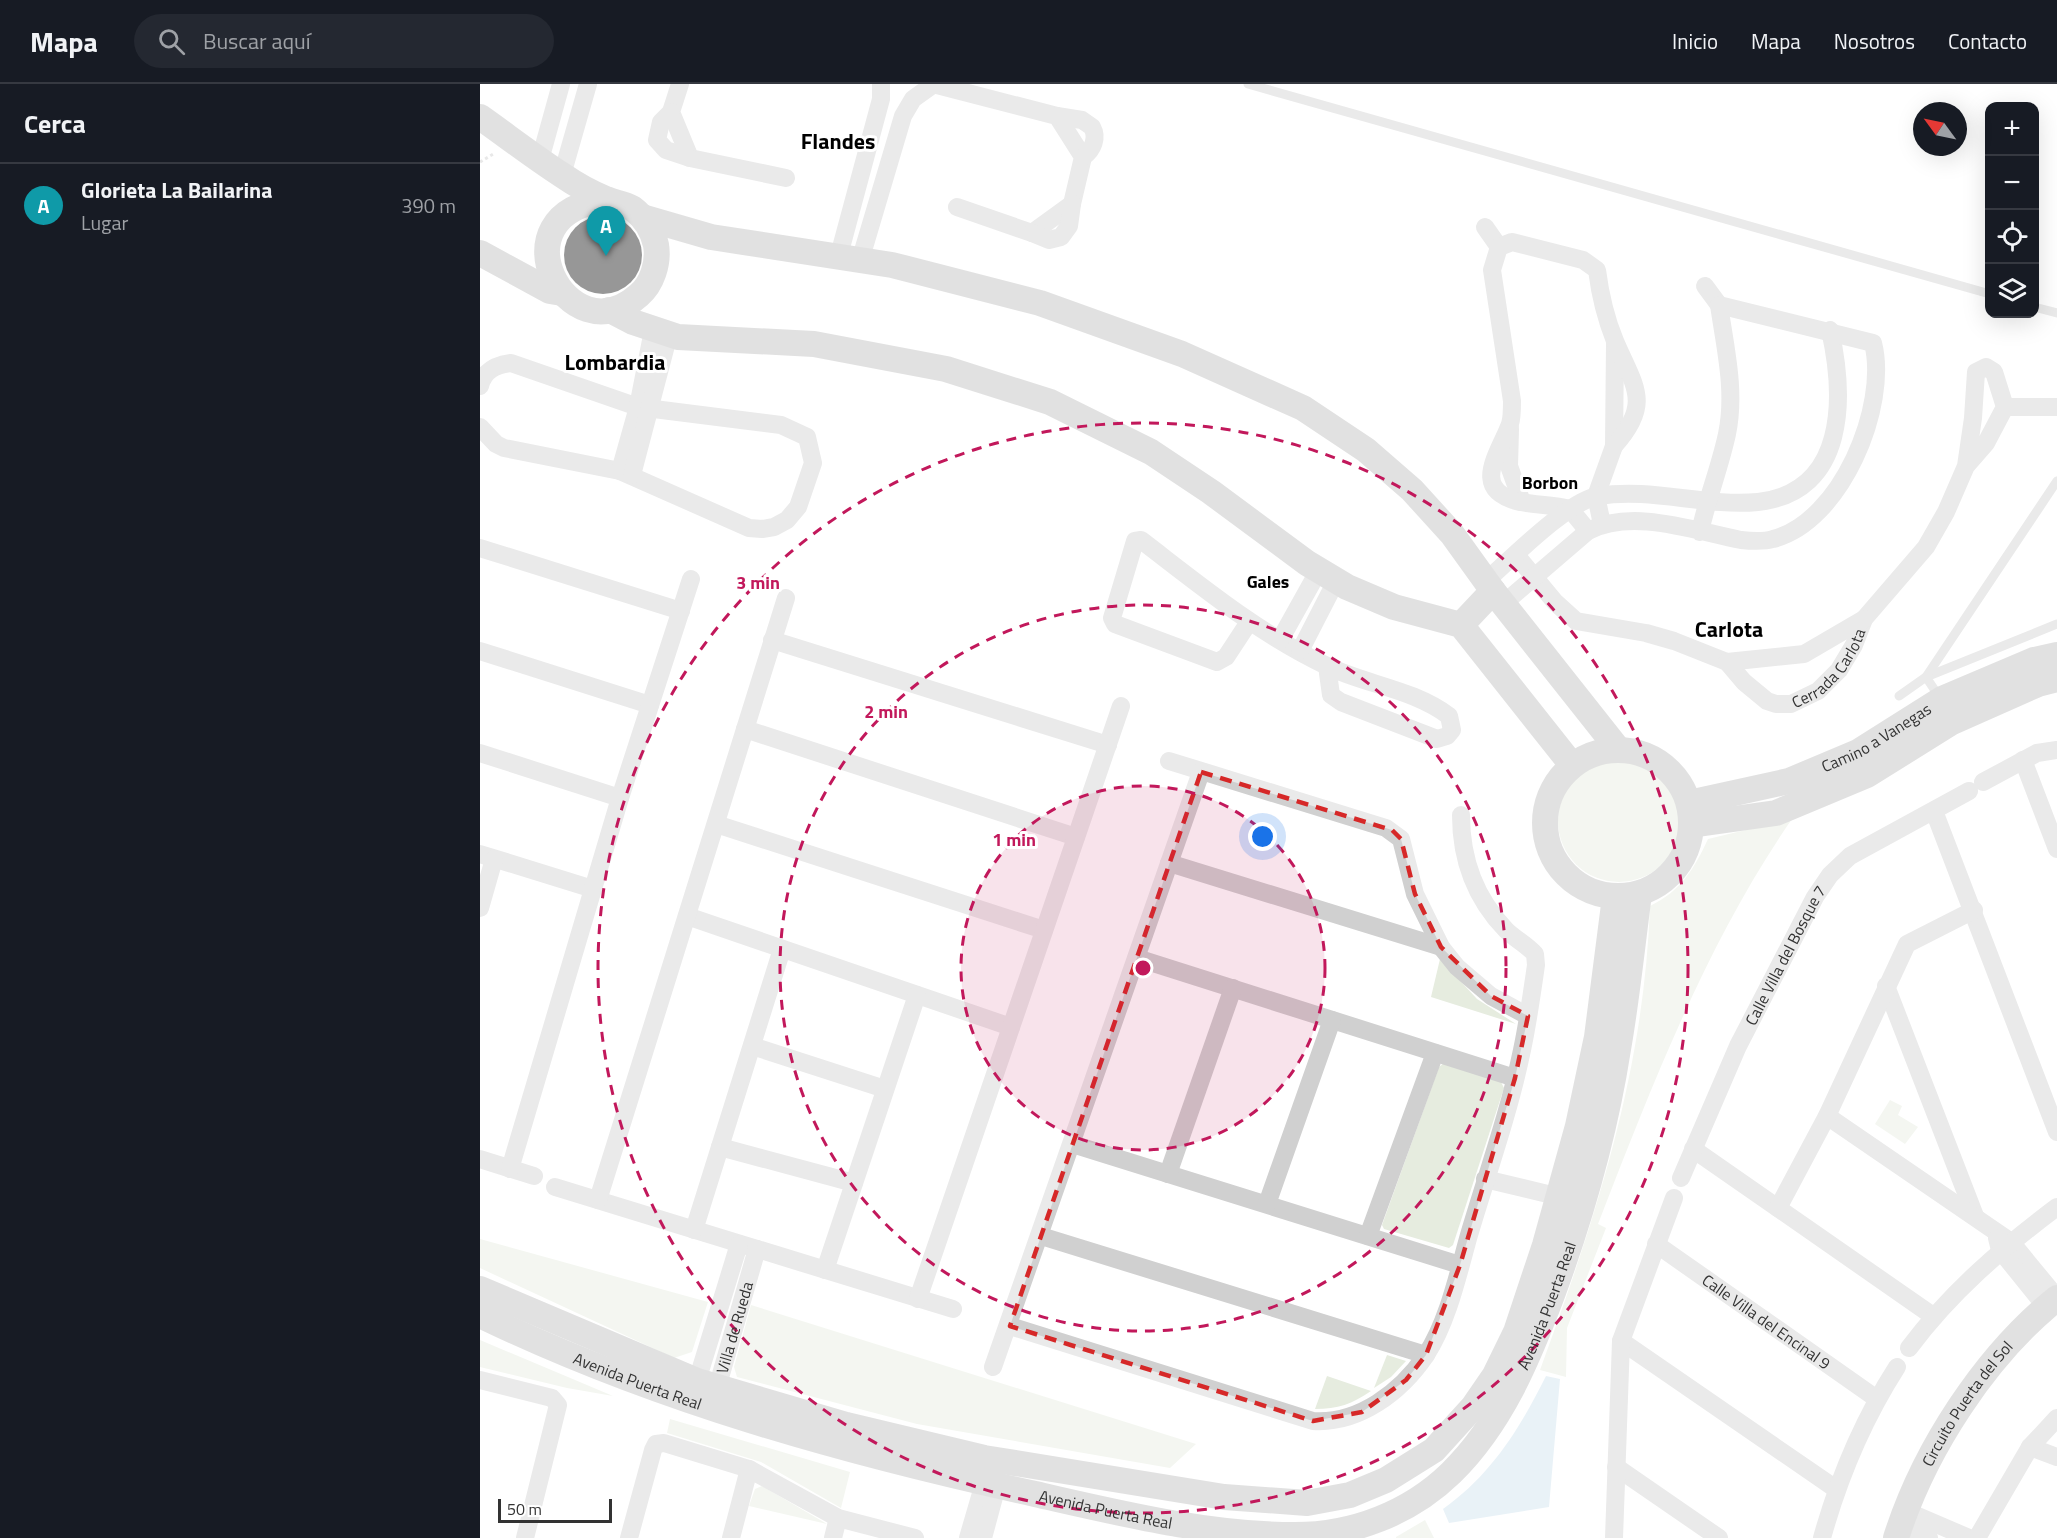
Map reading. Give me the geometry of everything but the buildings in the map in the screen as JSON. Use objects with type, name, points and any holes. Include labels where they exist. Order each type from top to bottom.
[{"type":"main road","points":[[480,117],[562,175],[607,200],[626,205],[642,217],[652,231],[657,247],[656,264],[651,281],[640,295],[626,305],[610,310],[592,310],[575,304],[562,293],[551,277],[547,259],[549,240],[557,223],[570,210],[588,202],[607,200]]},
{"type":"main road","points":[[642,217],[711,237],[892,265],[1040,303],[1182,354],[1304,408],[1366,450],[1412,490],[1452,534],[1494,592],[1618,749]]},
{"type":"main road","points":[[480,253],[550,291],[562,293]]},
{"type":"main road","points":[[610,310],[678,337],[814,344],[946,369],[1050,402],[1151,452],[1327,575],[1394,607],[1461,625],[1572,765]]},
{"type":"main road","points":[[1461,625],[1494,592]]},
{"type":"main road","name":"Camino a Vanegas","points":[[1690,814],[1789,781],[1858,752],[1942,699],[2034,660],[2057,655]]},
{"type":"main road","name":"Camino a Vanegas","points":[[1690,814],[1776,813],[1867,775],[1952,722],[2038,684],[2057,679]]},
{"type":"main road","points":[[1618,749],[1641,753],[1662,764],[1678,781],[1690,814],[1687,848],[1676,868],[1660,884],[1627,896],[1590,892],[1569,879],[1552,859],[1544,835],[1545,809],[1554,785],[1572,765],[1593,754],[1618,749]]},
{"type":"main road","name":"Avenida Puerta Real","points":[[480,1289],[707,1384],[846,1425],[984,1458],[1224,1497],[1307,1503],[1350,1495],[1386,1480],[1434,1450],[1473,1407],[1495,1375],[1516,1332],[1558,1201],[1598,1037],[1627,896]]},
{"type":"main road","name":"Avenida Puerta Real","points":[[480,1315],[521,1335],[657,1390],[765,1426],[907,1466],[1100,1509],[1218,1529],[1296,1535],[1355,1528],[1392,1514],[1430,1491],[1471,1452],[1490,1428],[1508,1399],[1536,1337],[1563,1265],[1594,1163],[1618,1049],[1627,896]]},
{"type":"main road","name":"Circuito Puerta del Sol","points":[[1912,1527],[1930,1457],[1975,1386],[2048,1295]]},
{"type":"main road","points":[[1218,1529],[1224,1497]]},
{"type":"street","points":[[540,160],[561,84]]},
{"type":"street","points":[[562,175],[588,84]]},
{"type":"street","points":[[680,84],[671,112],[690,158],[786,178]]},
{"type":"street","points":[[849,260],[862,176],[881,99],[881,84]]},
{"type":"street","points":[[849,260],[884,180],[907,106],[933,84],[1057,116],[1083,157],[1072,204],[1032,233],[957,207]]},
{"type":"street","points":[[862,176],[884,180]]},
{"type":"street","points":[[1485,227],[1498,247],[1492,270],[1512,401],[1511,423],[1496,452],[1491,474],[1496,490],[1522,502],[1545,503],[1570,509],[1595,528]]},
{"type":"street","points":[[1498,247],[1512,242],[1593,265],[1616,342],[1634,380],[1637,393],[1633,418],[1627,431],[1614,446],[1596,496],[1595,528]]},
{"type":"street","points":[[1700,532],[1727,434],[1731,398],[1719,305],[1705,286]]},
{"type":"street","points":[[1494,592],[1534,576],[1595,528],[1641,522],[1741,540],[1774,539],[1810,518],[1825,504],[1852,465],[1864,434],[1873,398],[1874,345],[1868,340],[1830,330],[1719,305]]},
{"type":"street","points":[[1494,592],[1516,555],[1570,509],[1596,496],[1652,493],[1707,500],[1758,502],[1792,492],[1815,475],[1828,457],[1839,407],[1839,366],[1830,330]]},
{"type":"street","points":[[626,473],[644,408],[661,332]]},
{"type":"street","points":[[480,386],[485,375],[494,367],[511,363],[644,408],[781,425],[807,437],[813,463],[798,507],[787,520],[774,527],[749,528],[626,473],[496,444],[480,427]]},
{"type":"street","name":"Cerrada Carlota","points":[[1516,555],[1555,602],[1576,621],[1646,633],[1727,662],[1804,654],[1864,619],[1926,547],[1966,466],[1986,443],[2006,407],[1994,372],[1986,366],[1976,372],[1973,418],[1966,466]]},
{"type":"street","points":[[2006,407],[2057,407]]},
{"type":"street","points":[[1828,457],[1852,465]]},
{"type":"street","points":[[1249,622],[1226,657],[1217,662],[1115,624],[1113,618],[1135,541],[1141,540],[1249,622],[1327,666],[1426,702],[1449,717],[1452,730],[1448,736],[1437,739],[1335,699],[1329,691],[1327,666]]},
{"type":"street","points":[[480,548],[681,611]]},
{"type":"street","points":[[1280,640],[1327,575]]},
{"type":"street","points":[[1300,651],[1327,575]]},
{"type":"street","points":[[510,1169],[620,798],[691,579]]},
{"type":"street","points":[[598,1200],[786,598]]},
{"type":"street","name":"Cerrada Carlota","points":[[1727,662],[1744,682],[1767,701],[1776,705],[1791,704],[1818,691],[1839,670],[1854,645],[1864,619]]},
{"type":"street","points":[[772,640],[1108,745]]},
{"type":"street","points":[[480,651],[651,705]]},
{"type":"street","points":[[918,1299],[1121,706]]},
{"type":"street","points":[[745,729],[1076,837]]},
{"type":"street","name":"Calle Villa del Bosque 7","points":[[1681,1178],[1738,1046],[1815,897],[1830,875],[1850,856],[2023,760],[2037,753],[2057,750]]},
{"type":"street","points":[[480,753],[620,798]]},
{"type":"street","points":[[2023,760],[2057,849]]},
{"type":"street","points":[[1169,761],[1386,828],[1397,834],[1403,844],[1415,894],[1441,947],[1457,967],[1491,996],[1528,1016]]},
{"type":"street","points":[[993,1367],[1010,1326],[1201,772]]},
{"type":"street","points":[[1934,811],[1974,910],[2057,1132]]},
{"type":"street","points":[[1010,1326],[1320,1422],[1343,1419],[1362,1412],[1381,1401],[1406,1380],[1426,1355],[1441,1322],[1460,1264],[1515,1078],[1536,964],[1535,954],[1505,929],[1483,901],[1465,856],[1461,837],[1461,815]]},
{"type":"street","points":[[716,824],[1044,930]]},
{"type":"street","points":[[480,908],[487,857],[593,889]]},
{"type":"street","points":[[1169,863],[1441,947]]},
{"type":"street","points":[[1778,1208],[1827,1116],[1901,953],[1911,940],[1974,910]]},
{"type":"street","points":[[687,916],[1011,1027]]},
{"type":"street","points":[[694,1230],[782,949]]},
{"type":"street","points":[[1137,958],[1515,1078]]},
{"type":"street","points":[[1886,986],[1975,1216]]},
{"type":"street","points":[[1168,1174],[1233,988]]},
{"type":"street","points":[[825,1270],[917,995]]},
{"type":"street","points":[[1267,1204],[1332,1020]]},
{"type":"street","points":[[752,1046],[885,1089]]},
{"type":"street","points":[[1368,1236],[1435,1053]]},
{"type":"street","points":[[1827,1116],[1975,1216],[2002,1242],[2048,1295]]},
{"type":"street","points":[[1072,1144],[1460,1264]]},
{"type":"street","points":[[720,1146],[854,1184]]},
{"type":"street","points":[[1693,1149],[1933,1316]]},
{"type":"street","points":[[480,1159],[534,1176]]},
{"type":"street","points":[[1484,1184],[1558,1201]]},
{"type":"street","points":[[555,1187],[953,1309]]},
{"type":"street","points":[[1614,1538],[1621,1341],[1674,1198]]},
{"type":"street","points":[[1909,1348],[1933,1316],[2002,1242],[2057,1207]]},
{"type":"street","points":[[1041,1236],[1426,1355]]},
{"type":"street","name":"Villa de Rueda","points":[[707,1384],[708,1346],[739,1244]]},
{"type":"street","name":"Calle Villa del Encinal 9","points":[[1656,1244],[1876,1399]]},
{"type":"street","name":"Villa de Rueda","points":[[707,1384],[726,1353],[757,1249]]},
{"type":"street","points":[[1621,1341],[1836,1489]]},
{"type":"street","points":[[708,1346],[726,1353]]},
{"type":"street","points":[[1822,1538],[1836,1489],[1876,1399],[1897,1367]]},
{"type":"street","points":[[480,1380],[552,1398],[558,1405],[525,1538]]},
{"type":"street","points":[[1977,1538],[2030,1447],[2057,1418]]},
{"type":"street","points":[[629,1538],[656,1444],[664,1443],[749,1469],[838,1518],[915,1538]]},
{"type":"street","points":[[2030,1447],[2057,1457]]},
{"type":"street","points":[[1616,1467],[1719,1538]]},
{"type":"street","points":[[731,1538],[749,1469]]},
{"type":"street","points":[[968,1538],[981,1526],[991,1484]]},
{"type":"street","points":[[833,1538],[838,1518]]},
{"type":"street","points":[[1912,1527],[1969,1538]]},
{"type":"lane","points":[[1248,84],[1985,293]]},
{"type":"lane","points":[[2039,309],[2057,314]]},
{"type":"lane","points":[[1926,677],[2057,481]]},
{"type":"lane","points":[[1899,696],[1926,677],[2057,624]]},
{"type":"lane","points":[[1926,677],[1942,699]]},
{"type":"highlighted area","points":[[1201,772],[1392,830],[1401,839],[1415,894],[1441,947],[1491,996],[1528,1016],[1515,1078],[1460,1265],[1426,1355],[1406,1380],[1362,1412],[1313,1421],[1010,1326]]},
{"type":"shaded area","points":[[1619,760],[1642,765],[1653,770],[1662,778],[1670,787],[1675,798],[1680,821],[1675,844],[1670,855],[1662,864],[1653,872],[1642,877],[1619,882],[1596,877],[1585,872],[1576,864],[1568,855],[1563,844],[1558,821],[1563,798],[1568,787],[1576,778],[1585,770],[1596,765]]},
{"type":"shaded area","points":[[1792,819],[1761,866],[1733,915],[1683,1016],[1639,1119],[1598,1224],[1606,1228],[1567,1328],[1566,1377],[1540,1370],[1580,1256],[1614,1143],[1638,1027],[1646,967],[1650,906],[1670,893],[1685,878],[1708,839]]},
{"type":"shaded area","points":[[1440,959],[1477,999],[1516,1024],[1431,997]]},
{"type":"shaded area","points":[[1444,1063],[1501,1082],[1504,1088],[1453,1245],[1449,1248],[1384,1229],[1382,1225],[1439,1067]]},
{"type":"shaded area","points":[[1890,1100],[1902,1106],[1898,1115],[1918,1127],[1905,1144],[1875,1124]]},
{"type":"shaded area","points":[[480,1239],[708,1302],[692,1352],[674,1358],[480,1268]]},
{"type":"shaded area","points":[[751,1305],[1196,1444],[1170,1468],[917,1424],[737,1377],[734,1367]]},
{"type":"shaded area","points":[[480,1340],[613,1396],[567,1388],[480,1367]]},
{"type":"shaded area","points":[[1387,1355],[1406,1361],[1391,1377],[1374,1388]]},
{"type":"shaded area","points":[[1327,1376],[1371,1391],[1344,1405],[1315,1409]]},
{"type":"shaded area","points":[[670,1419],[850,1472],[841,1508],[761,1462],[667,1433]]},
{"type":"shaded area","points":[[762,1486],[827,1524],[749,1506],[755,1489]]},
{"type":"shaded area","points":[[1425,1520],[1434,1538],[1396,1538],[1396,1537]]},
{"type":"water","points":[[1546,1376],[1560,1379],[1549,1507],[1449,1523],[1443,1509],[1476,1481],[1503,1449],[1526,1414]]},
{"type":"place","name":"Glorieta La Bailarina","points":[[606,256]]},
{"type":"district","name":"Flandes","points":[[838,141]]},
{"type":"district","name":"Lombardia","points":[[615,362]]},
{"type":"district","name":"Borbon","points":[[1550,482]]},
{"type":"district","name":"Gales","points":[[1268,581]]},
{"type":"district","name":"Carlota","points":[[1729,629]]}]
